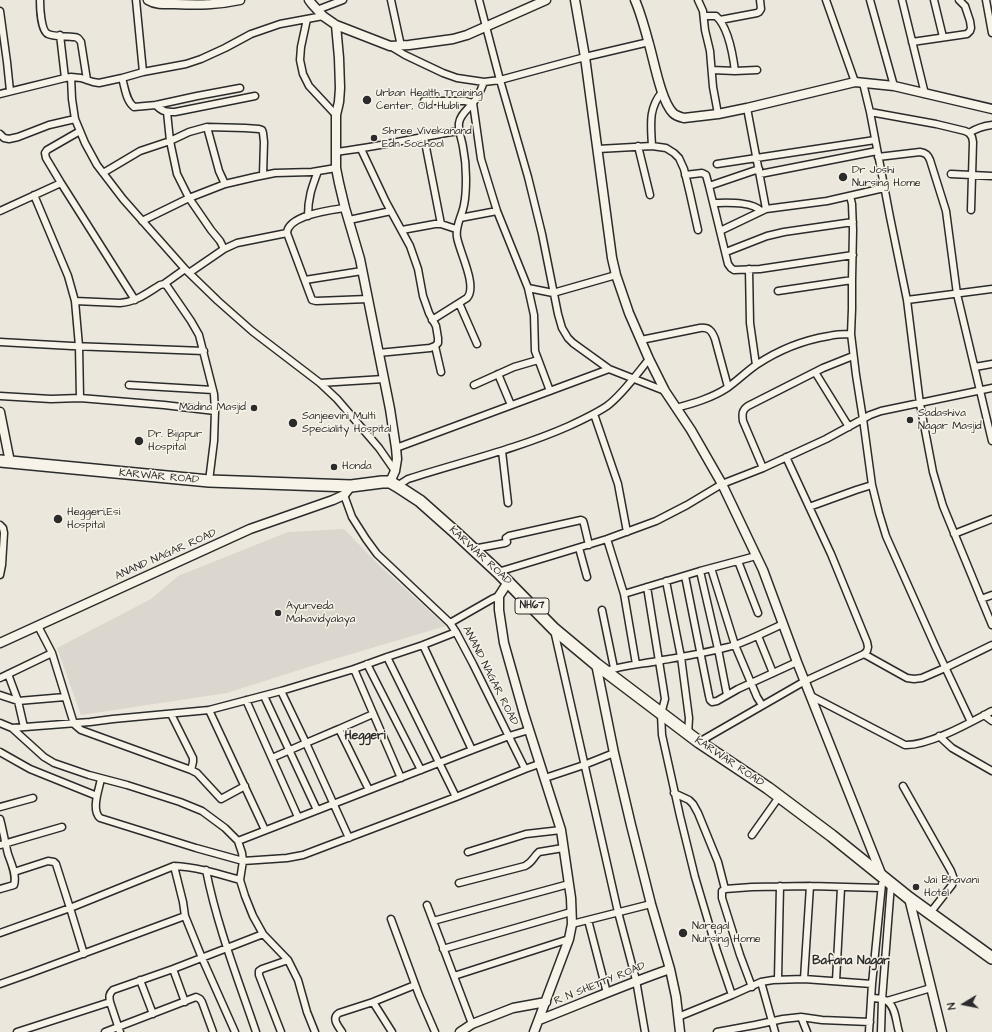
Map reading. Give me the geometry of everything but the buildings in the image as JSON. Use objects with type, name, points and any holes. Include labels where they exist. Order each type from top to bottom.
[{"type":"highway","name":"KARWAR ROAD","points":[[5,461],[91,471],[209,481],[351,486],[382,482],[393,484],[420,502],[498,572],[554,629],[596,664],[610,669],[661,714],[688,735],[779,796],[832,836],[885,883],[909,898],[992,958]]},
{"type":"street","points":[[40,0],[43,25],[46,33],[50,35],[60,35],[79,39],[87,80]]},
{"type":"street","points":[[136,0],[143,72]]},
{"type":"street","points":[[148,0],[157,4],[200,5],[240,0]]},
{"type":"street","points":[[310,0],[320,13],[336,25],[390,46],[405,55],[444,73],[457,78],[484,82],[500,80],[585,57],[649,42]]},
{"type":"street","points":[[0,94],[68,78],[80,78],[99,83],[143,72],[186,64],[201,59],[251,34],[280,24],[307,19],[342,0]]},
{"type":"street","points":[[390,0],[401,46]]},
{"type":"street","points":[[478,0],[528,177],[562,328],[572,343],[609,369],[665,391]]},
{"type":"street","points":[[390,46],[401,46],[453,39],[467,35],[546,0]]},
{"type":"street","points":[[575,0],[585,57],[602,186],[616,276],[629,313],[649,359],[665,391],[691,430],[722,484],[763,570],[797,662],[885,883],[885,1000],[881,1032]]},
{"type":"street","points":[[635,0],[649,42],[662,92],[673,113],[679,117],[684,118],[718,114],[855,82],[894,86],[992,109]]},
{"type":"street","points":[[698,0],[704,16],[718,114]]},
{"type":"street","points":[[720,20],[757,13],[761,9],[760,0]]},
{"type":"street","points":[[826,0],[855,82]]},
{"type":"street","points":[[870,0],[894,86]]},
{"type":"street","points":[[902,0],[925,94]]},
{"type":"street","points":[[934,0],[943,38]]},
{"type":"street","points":[[912,42],[967,34],[970,32],[970,22],[965,6],[959,0]]},
{"type":"street","points":[[986,0],[992,33]]},
{"type":"street","points":[[0,12],[10,91]]},
{"type":"street","points":[[704,16],[716,16],[720,20],[731,45],[735,71]]},
{"type":"street","points":[[307,19],[301,46],[300,60],[303,74],[309,86],[336,115]]},
{"type":"street","points":[[336,25],[340,88],[336,115],[336,168],[345,208],[360,259],[384,379],[397,459],[393,484],[502,451],[557,431],[594,414],[617,398],[649,359]]},
{"type":"street","points":[[60,35],[75,119],[88,150],[103,173],[142,221],[187,271],[218,301],[252,331],[320,383],[337,399],[379,448],[395,471]]},
{"type":"street","points":[[712,70],[757,70]]},
{"type":"street","points":[[122,78],[128,98],[134,107],[156,106],[240,88]]},
{"type":"street","points":[[432,320],[467,298],[471,292],[467,268],[460,248],[456,229],[464,204],[466,164],[459,131],[459,123],[462,115],[473,103],[480,92],[484,82]]},
{"type":"street","points":[[864,83],[907,300],[920,404],[933,472],[943,506],[992,625]]},
{"type":"street","points":[[652,146],[651,112],[657,98],[662,92]]},
{"type":"street","points":[[156,106],[166,112],[175,112],[254,96]]},
{"type":"street","points":[[424,102],[465,101],[473,103]]},
{"type":"street","points":[[473,103],[481,159],[497,211],[528,288],[534,315],[535,351],[550,391]]},
{"type":"street","points":[[747,108],[760,172],[763,210]]},
{"type":"street","points":[[166,112],[170,141],[178,174],[189,198],[220,241],[224,249]]},
{"type":"street","points":[[870,112],[936,124],[969,133],[973,142],[971,210]]},
{"type":"street","points":[[0,134],[4,138],[9,139],[49,125],[75,119]]},
{"type":"street","points":[[969,133],[977,128],[992,125]]},
{"type":"street","points":[[207,127],[219,171],[225,184]]},
{"type":"street","points":[[103,173],[140,151],[170,141],[188,132],[207,127],[262,130],[264,142],[263,176]]},
{"type":"street","points":[[336,152],[361,149],[459,131]]},
{"type":"street","points":[[80,132],[47,150],[45,153],[46,158],[61,184],[136,300]]},
{"type":"street","points":[[424,137],[441,224]]},
{"type":"street","points":[[717,164],[875,140]]},
{"type":"street","points":[[638,146],[650,195]]},
{"type":"street","points":[[598,149],[652,146],[666,148],[674,153],[679,158],[685,175],[698,230]]},
{"type":"street","points":[[361,149],[410,246],[418,269],[423,296],[432,320],[436,326],[438,338],[438,343],[430,348],[378,352]]},
{"type":"street","points":[[709,186],[760,172],[878,154],[920,152],[928,155],[946,210],[957,294],[992,441]]},
{"type":"street","points":[[142,221],[189,198],[225,184],[275,173],[318,171],[336,168]]},
{"type":"street","points":[[308,216],[310,193],[318,171]]},
{"type":"street","points":[[685,175],[698,173],[706,175],[728,264],[730,268],[734,270],[852,255]]},
{"type":"street","points":[[951,174],[992,176]]},
{"type":"street","points":[[0,211],[61,184]]},
{"type":"street","points":[[720,231],[763,210],[827,201],[884,188]]},
{"type":"street","points":[[34,195],[68,276],[75,301],[79,346],[80,398]]},
{"type":"street","points":[[850,196],[853,222],[851,334],[872,485],[886,536],[944,668],[971,722]]},
{"type":"street","points":[[714,203],[734,203],[752,206],[763,210]]},
{"type":"street","points":[[345,208],[319,212],[308,216],[291,224],[287,233],[312,300],[368,299]]},
{"type":"street","points":[[349,220],[391,211]]},
{"type":"street","points":[[460,218],[497,211]]},
{"type":"street","points":[[726,252],[767,236],[784,232],[853,222]]},
{"type":"street","points":[[402,230],[435,224],[441,224],[456,229]]},
{"type":"street","points":[[75,301],[127,303],[136,300],[160,285],[237,243],[287,233]]},
{"type":"street","points":[[749,269],[750,323],[756,365]]},
{"type":"street","points":[[305,280],[362,271]]},
{"type":"street","points":[[528,288],[553,293],[616,276]]},
{"type":"street","points":[[778,291],[852,280]]},
{"type":"street","points":[[164,284],[167,286],[199,335],[213,390],[215,411],[214,441],[209,481]]},
{"type":"street","points":[[907,300],[992,289]]},
{"type":"street","points":[[459,303],[477,344]]},
{"type":"street","points":[[641,340],[700,328],[712,331],[728,387]]},
{"type":"street","points":[[676,408],[714,396],[756,365],[779,352],[798,344],[830,335],[851,334]]},
{"type":"street","points":[[0,342],[204,351]]},
{"type":"street","points":[[435,346],[441,372]]},
{"type":"street","points":[[763,468],[743,421],[742,414],[744,409],[815,372],[853,356]]},
{"type":"street","points":[[474,384],[514,367],[538,360]]},
{"type":"street","points":[[974,367],[992,364]]},
{"type":"street","points":[[396,448],[609,369]]},
{"type":"street","points":[[815,372],[849,426]]},
{"type":"street","points":[[498,374],[511,405]]},
{"type":"street","points":[[320,383],[384,379]]},
{"type":"street","points":[[129,385],[213,390]]},
{"type":"street","points":[[498,572],[607,540],[656,521],[687,505],[722,484],[763,468],[826,439],[870,415],[992,388]]},
{"type":"street","points":[[0,396],[51,399],[80,398],[215,411]]},
{"type":"street","points":[[0,412],[5,461]]},
{"type":"street","points":[[594,414],[618,484],[627,532]]},
{"type":"street","points":[[502,451],[508,504]]},
{"type":"street","points":[[699,742],[805,681],[867,652],[867,642],[831,554],[786,457]]},
{"type":"street","points":[[809,507],[872,485]]},
{"type":"street","name":"ANAND NAGAR ROAD","points":[[0,643],[250,529],[333,500],[344,495],[351,486]]},
{"type":"street","name":"ANAND NAGAR ROAD","points":[[344,495],[352,517],[377,554],[450,623],[456,632],[524,768]]},
{"type":"street","points":[[954,534],[992,519]]},
{"type":"street","points":[[473,549],[505,543],[506,538],[509,536],[581,520],[584,524],[588,545]]},
{"type":"street","points":[[0,525],[3,528],[4,533],[0,575]]},
{"type":"street","points":[[607,540],[624,594],[636,664]]},
{"type":"street","points":[[579,548],[587,577]]},
{"type":"street","points":[[624,594],[756,556]]},
{"type":"street","points":[[738,561],[758,613]]},
{"type":"street","points":[[711,568],[735,644],[751,684],[762,705]]},
{"type":"street","points":[[700,571],[727,696]]},
{"type":"street","points":[[685,576],[710,700],[712,702],[715,702],[797,662]]},
{"type":"street","points":[[666,581],[681,657],[689,718],[688,735]]},
{"type":"street","points":[[450,623],[499,596],[502,589],[508,582]]},
{"type":"street","points":[[647,587],[665,699],[661,714],[662,735],[674,793],[695,877],[732,995]]},
{"type":"street","points":[[981,599],[992,595]]},
{"type":"street","name":"ANAND NAGAR ROAD","points":[[499,596],[499,610],[504,643],[539,764],[545,778],[561,830],[569,884],[572,924],[569,939],[534,1032]]},
{"type":"street","points":[[602,610],[610,669],[718,649],[758,636],[783,624]]},
{"type":"street","points":[[38,626],[52,653],[74,724],[81,730],[198,773],[221,799],[245,786]]},
{"type":"street","points":[[554,629],[618,912],[636,980],[645,1032]]},
{"type":"street","points":[[12,728],[74,724],[209,710],[264,696],[354,669],[424,645],[456,632]]},
{"type":"street","points":[[758,636],[773,673]]},
{"type":"street","points":[[424,645],[472,750]]},
{"type":"street","points":[[864,654],[907,678],[914,679],[922,678],[992,645]]},
{"type":"street","points":[[0,678],[52,653]]},
{"type":"street","points":[[387,657],[456,797]]},
{"type":"street","points":[[367,664],[421,770]]},
{"type":"street","points":[[596,664],[614,753],[631,824],[651,904],[670,969],[676,997],[680,1032]]},
{"type":"street","points":[[354,669],[401,778]]},
{"type":"street","points":[[8,674],[18,701],[24,727]]},
{"type":"street","points":[[281,691],[306,742],[349,838]]},
{"type":"street","points":[[0,695],[18,701],[65,697]]},
{"type":"street","points":[[264,696],[317,810]]},
{"type":"street","points":[[811,696],[906,745],[913,745],[940,736],[992,711]]},
{"type":"street","points":[[246,700],[298,817]]},
{"type":"street","points":[[209,710],[266,830]]},
{"type":"street","points":[[171,714],[193,758],[191,770]]},
{"type":"street","points":[[272,758],[373,714]]},
{"type":"street","points":[[984,715],[992,720]]},
{"type":"street","points":[[0,723],[12,728],[44,757],[54,763],[89,776],[127,785],[180,802],[202,811],[225,828],[238,841],[242,853],[240,878],[245,896],[263,934],[288,960],[298,980],[307,1012],[315,1032]]},
{"type":"street","points":[[340,729],[369,790]]},
{"type":"street","points":[[238,841],[508,736],[529,730]]},
{"type":"street","points":[[940,736],[952,748],[992,771]]},
{"type":"street","points":[[0,752],[30,769],[97,796]]},
{"type":"street","points":[[545,778],[614,753]]},
{"type":"street","points":[[101,778],[95,807],[97,816],[100,818],[242,864],[303,855],[456,797],[524,768],[539,764]]},
{"type":"street","points":[[903,786],[951,871],[954,879],[952,885],[930,913]]},
{"type":"street","points":[[674,793],[689,800],[696,809],[718,862],[725,889]]},
{"type":"street","points":[[752,835],[779,796]]},
{"type":"street","points":[[0,807],[33,798]]},
{"type":"street","points":[[0,819],[3,844],[14,872],[15,882],[14,885],[0,889]]},
{"type":"street","points":[[3,844],[62,827]]},
{"type":"street","points":[[468,852],[526,834],[561,830]]},
{"type":"street","points":[[459,883],[524,866],[533,861],[540,852],[564,848]]},
{"type":"street","points":[[14,872],[48,861],[56,864],[84,954]]},
{"type":"street","points":[[0,933],[70,908],[174,866],[206,870],[240,878]]},
{"type":"street","points":[[174,866],[185,916],[235,1032]]},
{"type":"street","points":[[206,870],[214,904],[256,1032]]},
{"type":"street","points":[[752,987],[740,956],[722,898],[722,891],[725,889],[752,886],[810,886],[841,888],[885,883]]},
{"type":"street","points":[[869,1032],[872,984],[885,883]]},
{"type":"street","points":[[433,921],[569,884]]},
{"type":"street","points":[[778,980],[780,886]]},
{"type":"street","points":[[804,979],[810,886]]},
{"type":"street","points":[[836,981],[841,888]]},
{"type":"street","points":[[909,898],[942,1032]]},
{"type":"street","points":[[572,924],[651,904]]},
{"type":"street","points":[[427,905],[472,1024]]},
{"type":"street","points":[[443,949],[571,912]]},
{"type":"street","points":[[0,984],[185,916]]},
{"type":"street","points":[[391,919],[415,985],[435,1032]]},
{"type":"street","points":[[588,920],[607,993]]},
{"type":"street","points":[[119,1030],[109,997],[110,993],[114,990],[263,934]]},
{"type":"street","points":[[454,976],[569,939]]},
{"type":"street","points":[[281,1032],[259,975],[259,971],[288,960]]},
{"type":"street","points":[[173,969],[185,1002]]},
{"type":"street","name":"R N SHETTY ROAD","points":[[539,1020],[582,1004],[636,980],[670,969]]},
{"type":"street","points":[[678,1017],[762,982],[804,979],[872,984]]},
{"type":"street","points":[[140,980],[153,1014]]},
{"type":"street","points":[[762,982],[775,1032]]},
{"type":"street","points":[[342,1032],[335,1018],[336,1014],[373,1002],[415,985]]},
{"type":"street","points":[[871,998],[885,1000],[931,988]]},
{"type":"street","points":[[105,1032],[119,1030],[153,1014],[196,998],[200,999],[202,1002],[213,1032]]},
{"type":"street","points":[[885,1000],[893,1009],[899,1032]]},
{"type":"street","points":[[17,1032],[110,1002]]},
{"type":"street","points":[[373,1002],[392,1032]]},
{"type":"street","name":"R N SHETTY ROAD","points":[[460,1032],[472,1024],[513,1008],[546,1002]]},
{"type":"street","points":[[801,1017],[807,1032]]},
{"type":"street","points":[[717,1032],[801,1017],[822,1020],[870,1022]]},
{"type":"shaded area","name":"Ayurveda Mahavidyalaya","points":[[344,529],[379,565],[446,626],[227,693],[81,715],[57,648],[151,599],[178,576],[288,532]]},
{"type":"place","name":"Urban Health Training Center, Old Hubli","points":[[367,100]]},
{"type":"place","name":"Shree Vivekanand Edn Sochool","points":[[374,138]]},
{"type":"place","name":"Dr Joshi Nursing Home","points":[[843,177]]},
{"type":"place","name":"Madina Masjid","points":[[254,408]]},
{"type":"place","name":"Sadashiva Nagar Masjid","points":[[910,420]]},
{"type":"place","name":"Sanjeevini Multi Speciality Hospital","points":[[293,423]]},
{"type":"place","name":"Dr. Bijapur Hospital","points":[[139,441]]},
{"type":"place","name":"Honda","points":[[334,467]]},
{"type":"place","name":"Heggeri,Esi Hospital","points":[[58,519]]},
{"type":"place","name":"Ayurveda Mahavidyalaya","points":[[278,613]]},
{"type":"place","name":"Jai Bhavani Hotel","points":[[916,887]]},
{"type":"place","name":"Naregal Nursing Home","points":[[683,933]]},
{"type":"district","name":"Heggeri","points":[[365,736]]},
{"type":"district","name":"Bafana Nagar","points":[[851,961]]}]
